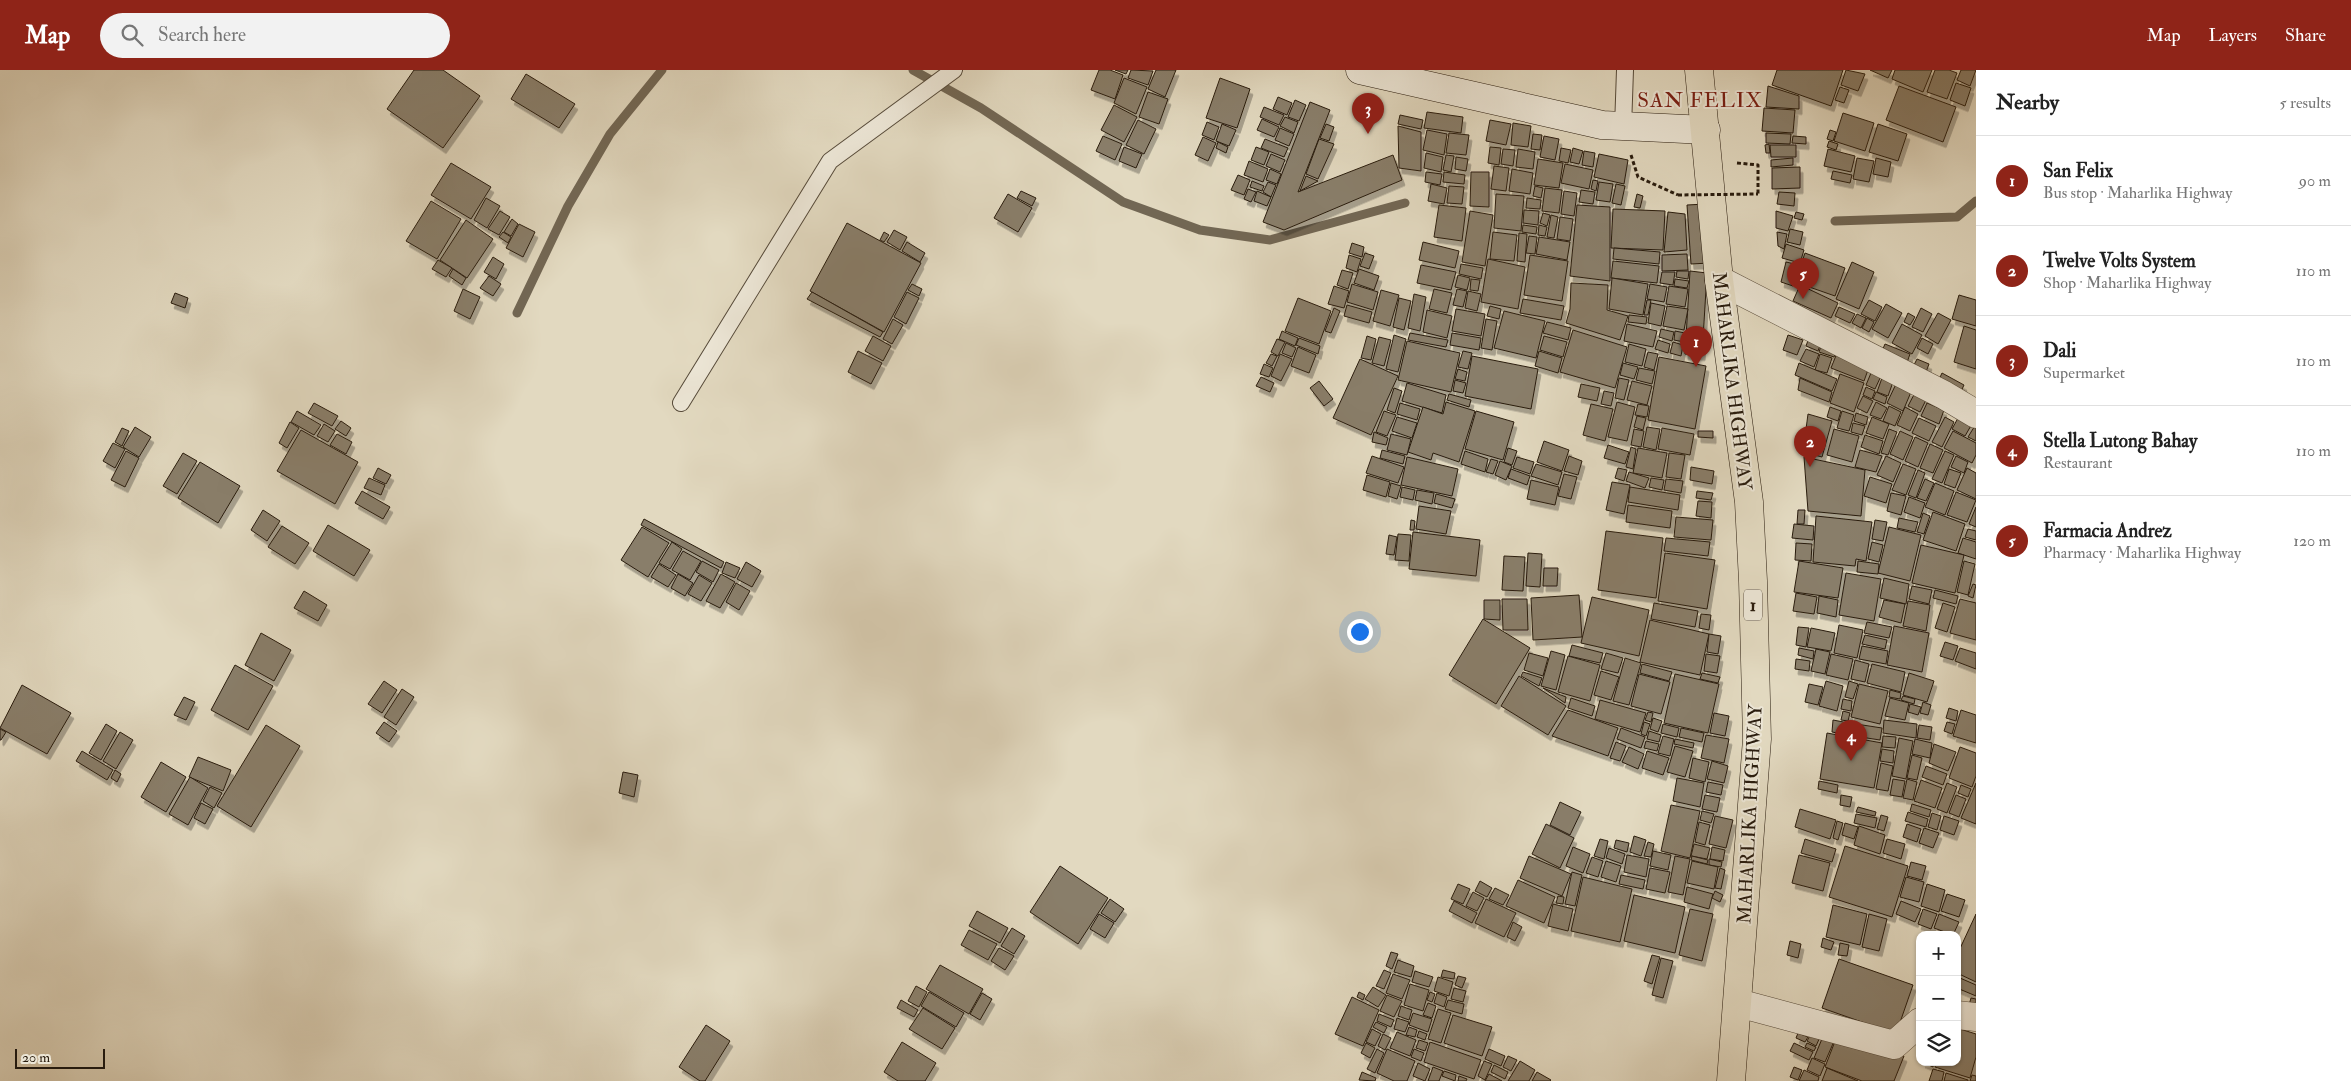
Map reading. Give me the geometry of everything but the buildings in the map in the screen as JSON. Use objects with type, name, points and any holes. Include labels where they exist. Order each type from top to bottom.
[{"type":"highway","name":"MAHARLIKA HIGHWAY","points":[[1699,70],[1719,280],[1749,502],[1757,739],[1732,1081]]},
{"type":"street","points":[[1360,70],[1441,90],[1623,128],[1706,130]]},
{"type":"street","points":[[1719,280],[1944,395],[1976,414]]},
{"type":"street","points":[[1738,1003],[1894,1045],[1916,1026]]},
{"type":"street","points":[[1961,1015],[1976,1017]]},
{"type":"lane","points":[[681,403],[830,161],[954,70]]},
{"type":"lane","points":[[1623,128],[1626,70]]},
{"type":"path","points":[[1623,128],[1638,177],[1678,195],[1758,194],[1758,165],[1707,159]]},
{"type":"waterway","points":[[517,313],[568,206],[610,134],[662,70]]},
{"type":"waterway","points":[[913,70],[981,108],[1123,202],[1200,230],[1270,240],[1405,203]]},
{"type":"waterway","points":[[1835,221],[1957,217],[1976,201]]},
{"type":"place","name":"Dali","points":[[1368,134]]},
{"type":"place","name":"Farmacia Andrez","points":[[1803,299]]},
{"type":"place","name":"San Felix","points":[[1696,367]]},
{"type":"place","name":"Twelve Volts System","points":[[1810,467]]},
{"type":"place","name":"Stella Lutong Bahay","points":[[1851,761]]},
{"type":"district","name":"SAN FELIX","points":[[1700,100]]}]
